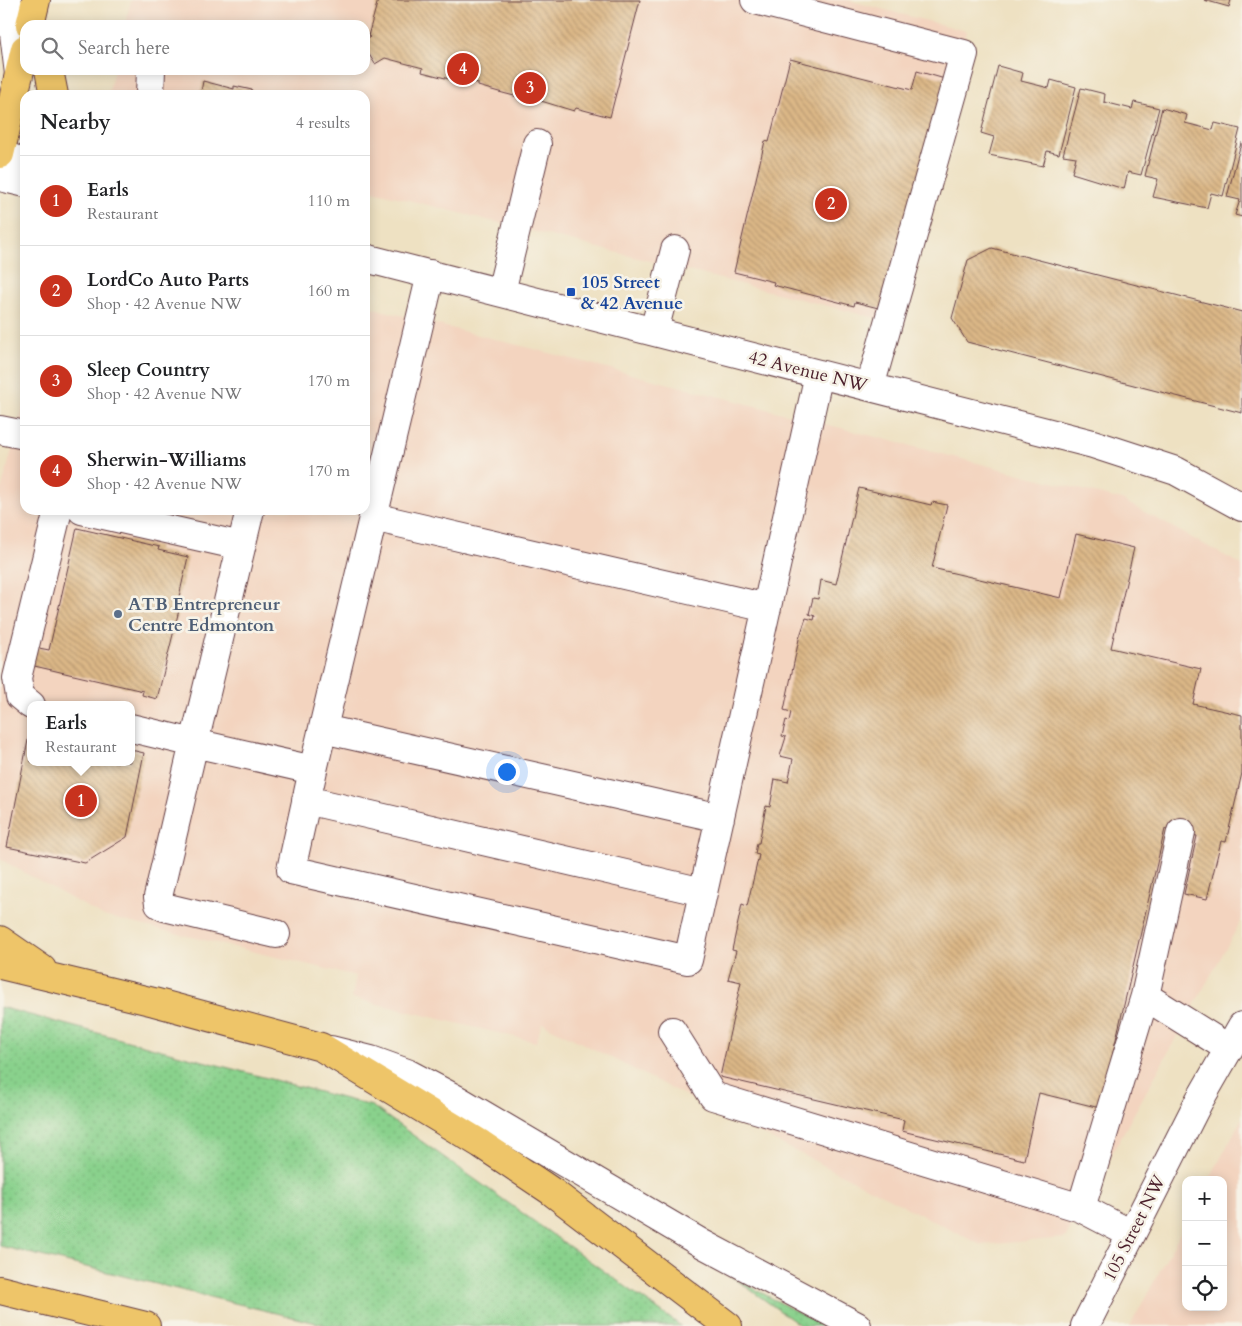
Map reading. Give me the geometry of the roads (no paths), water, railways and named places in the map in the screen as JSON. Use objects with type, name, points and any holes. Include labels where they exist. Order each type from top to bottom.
[{"type":"highway","points":[[0,155],[20,70]]},
{"type":"highway","points":[[49,75],[53,90]]},
{"type":"highway","points":[[0,940],[54,977]]},
{"type":"highway","points":[[0,965],[54,977],[321,1047],[481,1144],[551,1191],[728,1326]]},
{"type":"highway","points":[[0,1290],[146,1326]]},
{"type":"street","points":[[7,0],[20,52]]},
{"type":"street","points":[[755,0],[964,54],[870,386]]},
{"type":"street","points":[[150,90],[151,75]]},
{"type":"street","points":[[501,292],[537,144]]},
{"type":"street","points":[[0,155],[20,161]]},
{"type":"street","points":[[0,177],[20,182]]},
{"type":"street","points":[[654,331],[675,250]]},
{"type":"street","name":"42 Avenue NW","points":[[370,259],[870,386],[1132,455],[1176,471],[1242,507]]},
{"type":"street","points":[[431,274],[291,870],[688,960],[819,374]]},
{"type":"street","points":[[0,430],[20,434]]},
{"type":"street","points":[[27,702],[20,696],[17,678],[57,515]]},
{"type":"street","points":[[111,515],[241,546]]},
{"type":"street","points":[[249,515],[158,898],[159,904],[164,908],[276,934]]},
{"type":"street","points":[[373,517],[767,608]]},
{"type":"street","points":[[323,728],[720,818]]},
{"type":"street","points":[[135,729],[313,770]]},
{"type":"street","points":[[306,800],[703,892]]},
{"type":"street","points":[[1081,1208],[1145,996],[1181,832]]},
{"type":"street","points":[[1145,996],[1235,1037]]},
{"type":"street","points":[[672,1031],[712,1096],[1081,1208],[1131,1234]]},
{"type":"street","name":"105 Street NW","points":[[1085,1326],[1198,1101],[1235,1037]]},
{"type":"street","points":[[321,1047],[371,1060],[406,1072],[466,1104],[701,1243],[857,1326]]},
{"type":"place","name":"Sherwin-Williams","points":[[463,69]]},
{"type":"place","name":"Sleep Country","points":[[530,88]]},
{"type":"place","name":"LordCo Auto Parts","points":[[831,204]]},
{"type":"place","name":"105 Street & 42 Avenue","points":[[571,292]]},
{"type":"place","name":"ATB Entrepreneur Centre Edmonton","points":[[118,614]]},
{"type":"place","name":"Earls","points":[[81,801]]}]
